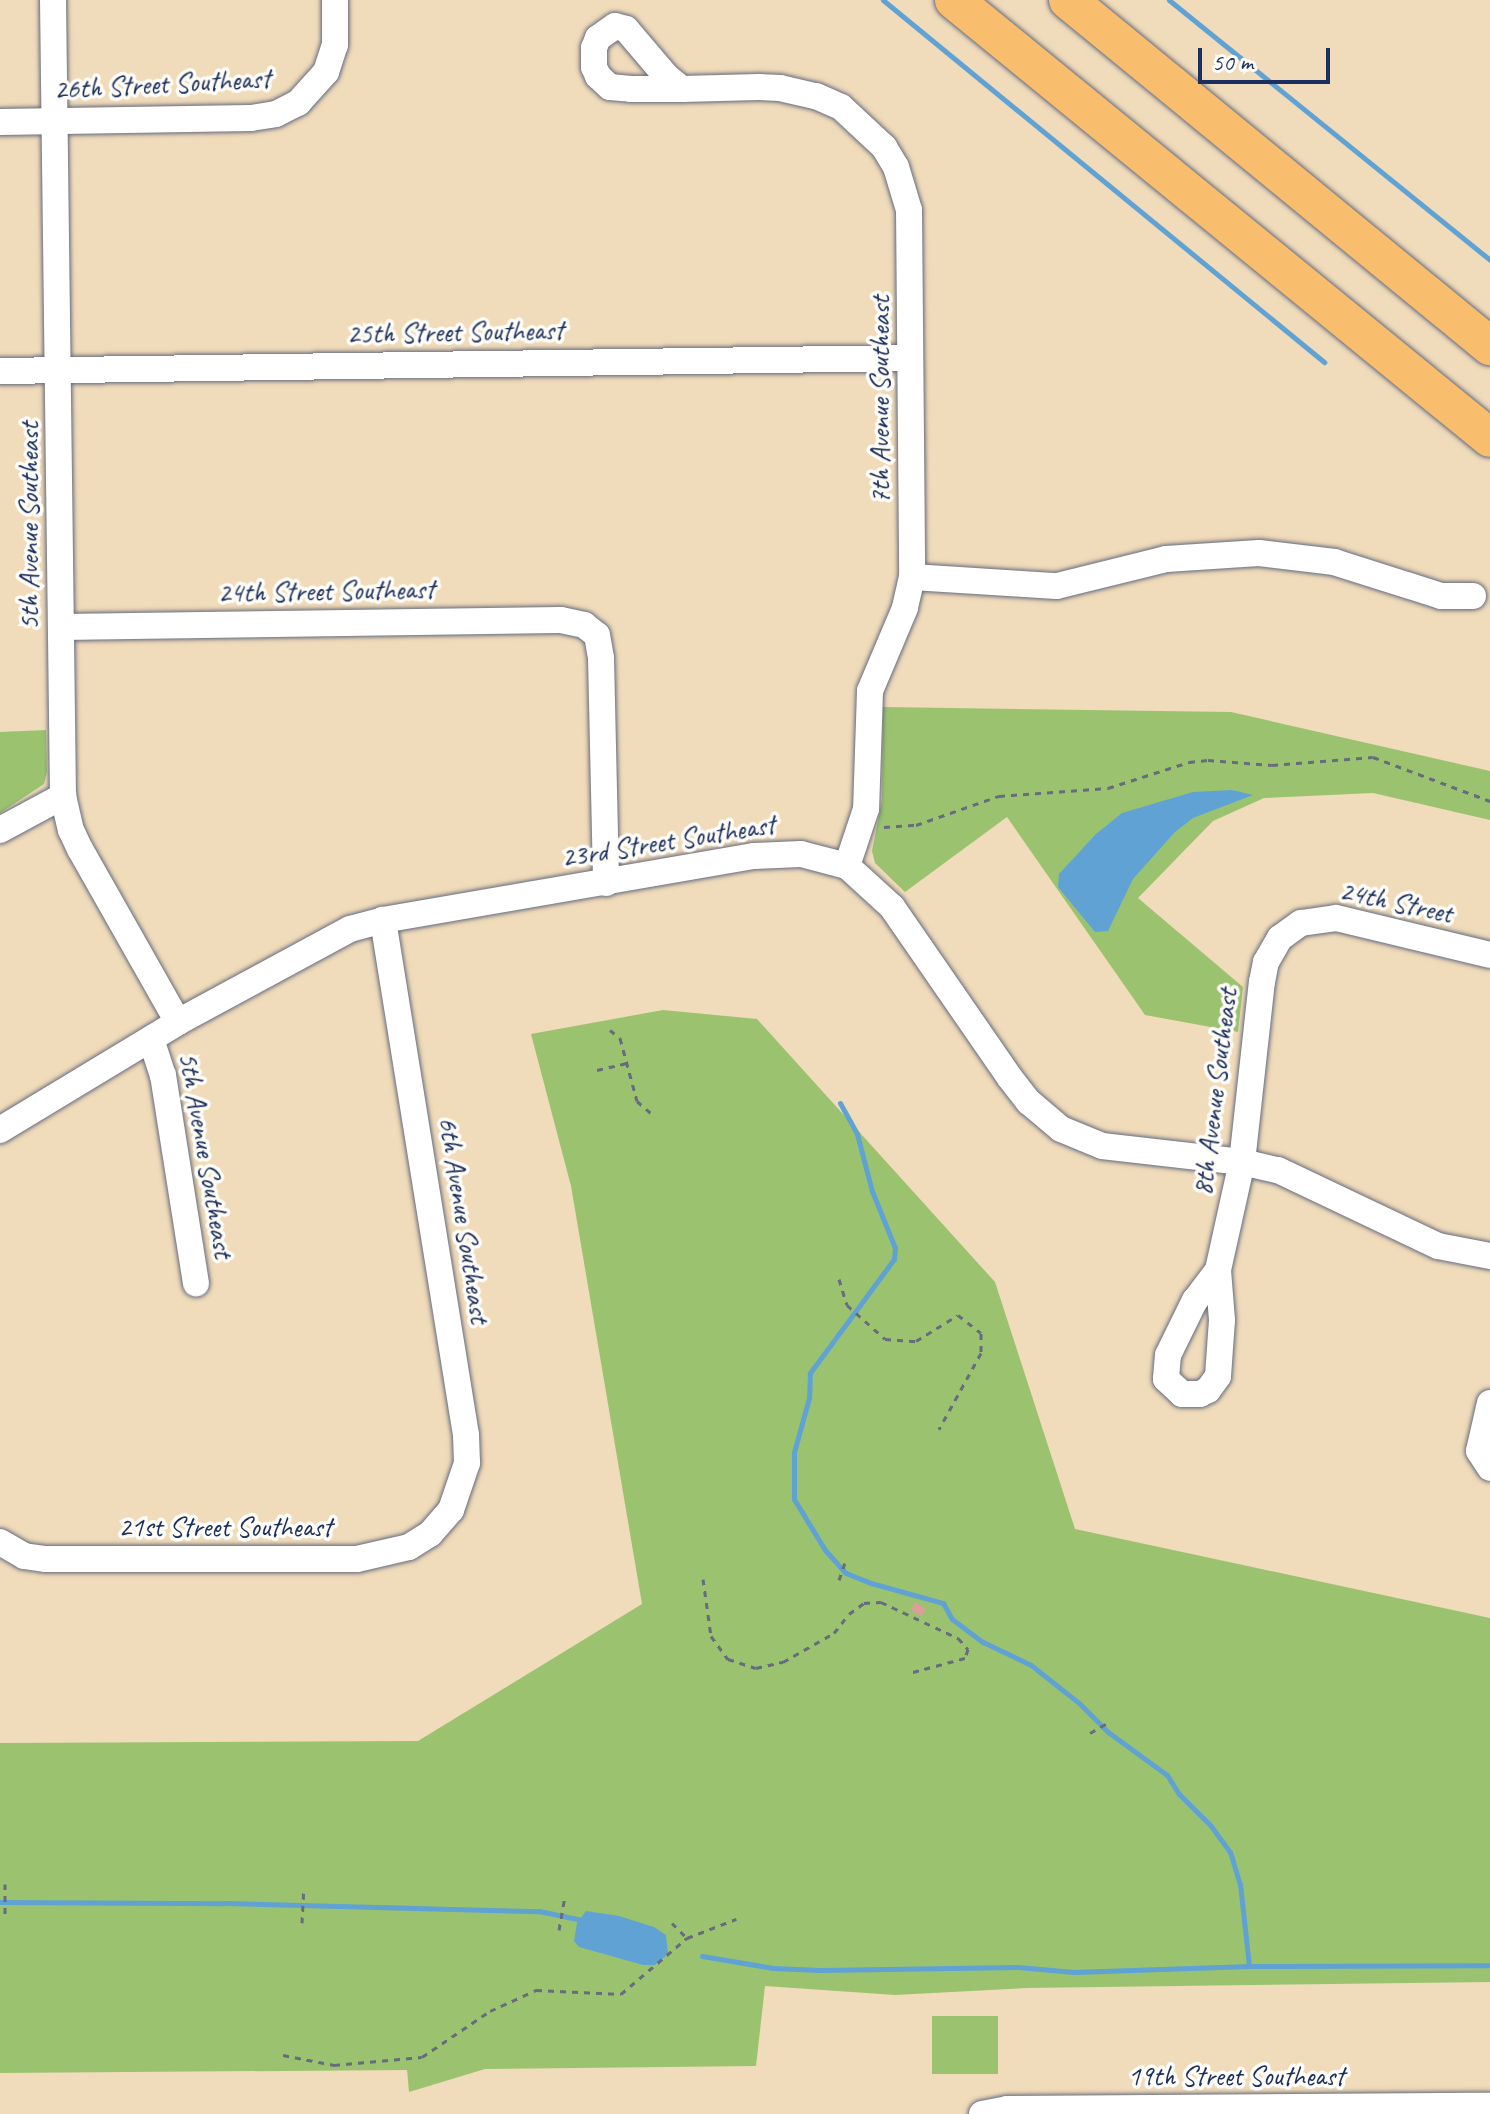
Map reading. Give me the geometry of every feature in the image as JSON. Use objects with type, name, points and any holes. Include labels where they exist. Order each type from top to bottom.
[{"type":"highway","points":[[954,0],[1490,438]]},
{"type":"highway","points":[[1068,0],[1490,346]]},
{"type":"highway","points":[[1338,221],[1490,332]]},
{"type":"street","name":"5th Avenue Southeast","points":[[53,0],[63,796],[71,830],[80,849],[178,1022]]},
{"type":"street","name":"26th Street Southeast","points":[[0,122],[265,116],[288,109],[317,85],[326,72],[335,45],[335,0]]},
{"type":"street","name":"7th Avenue Southeast","points":[[682,89],[770,87],[816,96],[848,112],[884,147],[900,177],[909,210],[912,577],[905,608],[870,691],[863,826],[847,866]]},
{"type":"street","name":"25th Street Southeast","points":[[0,371],[910,358]]},
{"type":"street","points":[[912,577],[1057,586],[1166,559],[1259,553],[1334,562],[1441,596],[1473,596]]},
{"type":"street","name":"24th Street Southeast","points":[[61,627],[561,620],[591,628],[597,635],[601,658],[606,883]]},
{"type":"street","points":[[0,830],[63,796]]},
{"type":"street","name":"23rd Street Southeast","points":[[0,1130],[178,1022],[339,933],[383,920],[770,854],[811,856],[847,866],[878,892],[902,918],[1010,1078],[1050,1121],[1080,1139],[1102,1146],[1242,1162],[1289,1175],[1438,1246],[1490,1256]]},
{"type":"street","name":"24th Street","points":[[1290,929],[1313,919],[1347,920],[1490,955]]},
{"type":"street","name":"6th Avenue Southeast","points":[[383,920],[467,1450],[459,1494],[440,1524]]},
{"type":"street","name":"8th Avenue Southeast","points":[[1218,1270],[1242,1162],[1262,982],[1272,949],[1290,929]]},
{"type":"street","name":"5th Avenue Southeast","points":[[151,1039],[163,1075],[196,1283]]},
{"type":"street","points":[[1490,1403],[1479,1451],[1490,1468]]},
{"type":"street","name":"21st Street Southeast","points":[[1,1543],[24,1556],[46,1559],[357,1559],[409,1547],[440,1524]]},
{"type":"street","name":"19th Street Southeast","points":[[982,2114],[1007,2109],[1287,2111],[1490,2106]]},
{"type":"path","points":[[863,826],[916,825],[999,796],[1108,788],[1189,762],[1208,760],[1272,765],[1373,757],[1490,801]]},
{"type":"path","points":[[610,1030],[620,1038],[637,1101],[652,1114]]},
{"type":"path","points":[[597,1070],[627,1063]]},
{"type":"path","points":[[839,1279],[847,1305],[863,1316],[885,1339],[916,1341],[958,1315],[981,1333],[981,1353],[939,1429]]},
{"type":"path","points":[[839,1580],[845,1563]]},
{"type":"path","points":[[703,1579],[711,1636],[728,1659],[756,1668],[783,1662],[834,1633],[864,1603],[881,1602],[958,1638],[968,1649],[965,1658],[913,1672]]},
{"type":"path","points":[[1090,1733],[1109,1722]]},
{"type":"path","points":[[5,1884],[5,1918]]},
{"type":"path","points":[[302,1923],[304,1888]]},
{"type":"path","points":[[559,1930],[565,1897]]},
{"type":"path","points":[[283,2055],[341,2065],[422,2057],[490,2011],[536,1990],[621,1994],[687,1938],[736,1919]]},
{"type":"path","points":[[672,1923],[687,1938]]},
{"type":"green space","points":[[883,707],[1231,712],[1490,771],[1490,820],[1373,793],[1264,798],[1213,821],[1138,898],[1243,987],[1238,1032],[1145,1015],[1007,817],[905,892],[875,863],[872,851],[882,800]]},
{"type":"green space","points":[[46,730],[47,772],[44,784],[0,813],[0,732]]},
{"type":"green space","points":[[663,1010],[757,1019],[995,1282],[1075,1529],[1490,1618],[1490,1982],[1026,1988],[895,1995],[765,1986],[756,2066],[485,2069],[409,2092],[407,2070],[0,2073],[0,1743],[418,1741],[642,1604],[571,1186],[531,1034]]},
{"type":"green space","points":[[932,2016],[998,2016],[998,2074],[932,2074]]},
{"type":"water","points":[[1232,790],[1253,795],[1193,818],[1175,832],[1133,879],[1108,931],[1095,932],[1058,887],[1059,874],[1096,834],[1122,813],[1193,792]]},
{"type":"water","points":[[586,1911],[619,1916],[654,1927],[666,1935],[668,1954],[655,1965],[643,1965],[579,1947],[574,1941],[577,1923]]},
{"type":"building","points":[[915,1602],[926,1609],[921,1617],[910,1610]]},
{"type":"waterway","points":[[883,0],[1324,362]]},
{"type":"waterway","points":[[1169,0],[1490,260]]},
{"type":"waterway","points":[[840,1103],[857,1134],[872,1191],[895,1248],[894,1259],[810,1373],[809,1398],[794,1452],[794,1499],[825,1550],[846,1573],[943,1603],[952,1619],[983,1642],[1031,1665],[1079,1703],[1108,1732],[1167,1775],[1179,1794],[1211,1826],[1230,1852],[1240,1884],[1249,1966]]},
{"type":"waterway","points":[[0,1902],[225,1903],[539,1911],[582,1920]]},
{"type":"waterway","points":[[702,1956],[773,1968],[820,1970],[1018,1967],[1074,1972],[1249,1966],[1490,1965]]}]
